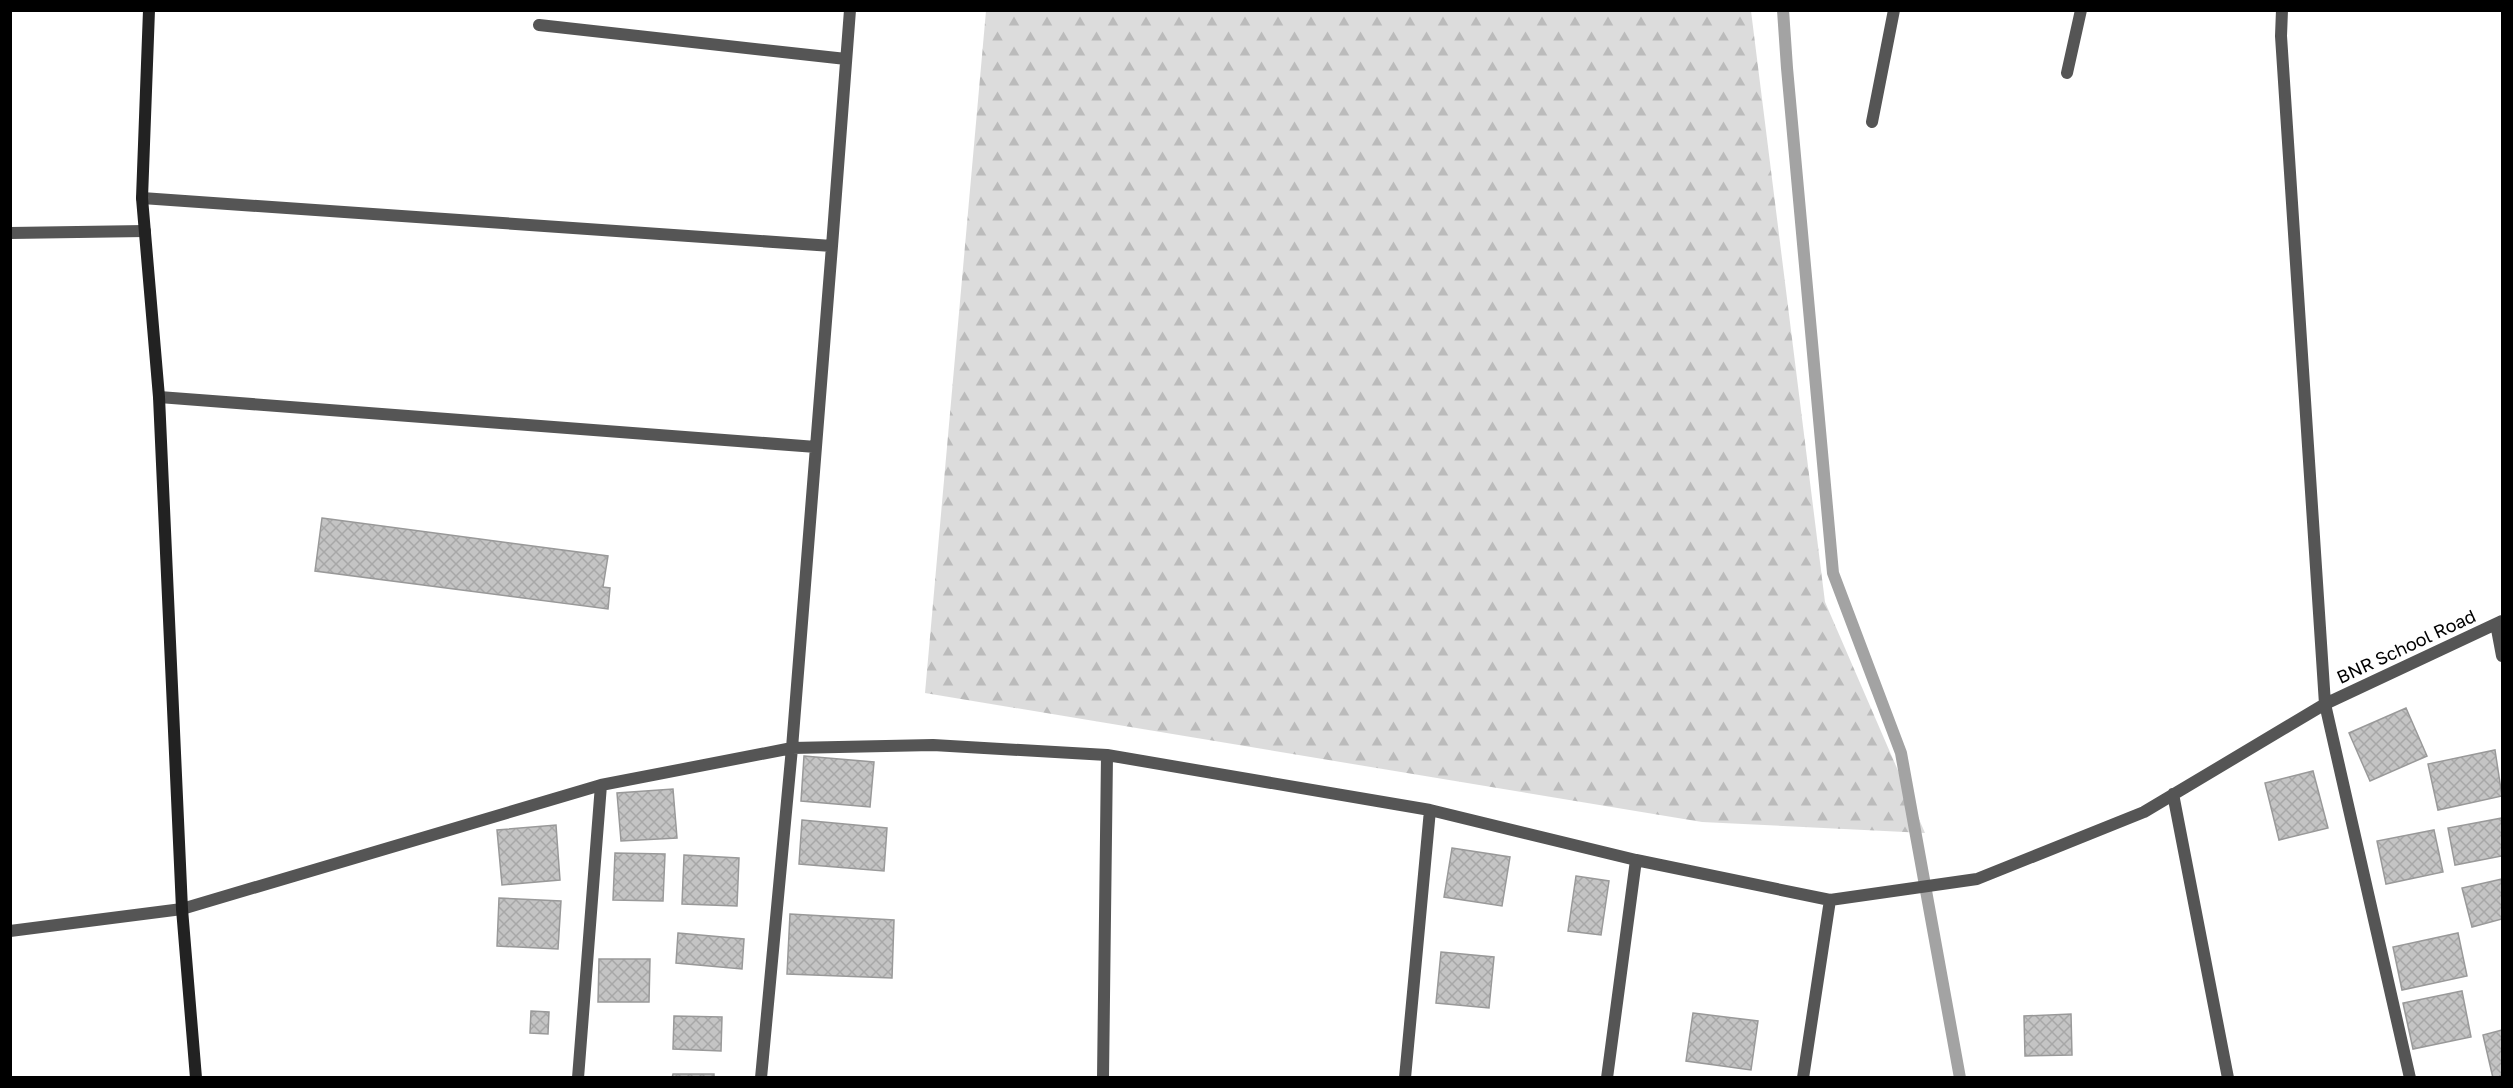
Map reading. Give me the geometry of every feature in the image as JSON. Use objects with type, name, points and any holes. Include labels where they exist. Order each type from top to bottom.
[{"type":"street","points":[[149,10],[142,198],[159,397],[182,909],[196,1077]]},
{"type":"street","points":[[761,1077],[792,748],[850,10]]},
{"type":"street","points":[[1872,122],[1894,10]]},
{"type":"street","points":[[2067,73],[2081,10]]},
{"type":"street","points":[[2282,10],[2281,36],[2325,704],[2410,1077]]},
{"type":"street","points":[[538,25],[846,59]]},
{"type":"street","points":[[142,198],[832,246]]},
{"type":"street","points":[[10,233],[145,231]]},
{"type":"street","points":[[159,397],[816,447]]},
{"type":"street","points":[[2499,623],[2502,656]]},
{"type":"street","name":"BNR School Road","points":[[10,931],[182,909],[601,785],[792,748],[933,746],[1107,755],[1430,810],[1635,860],[1830,900],[1977,879],[2144,812],[2325,704],[2499,623]]},
{"type":"street","points":[[1103,1077],[1107,755]]},
{"type":"street","points":[[578,1077],[601,785]]},
{"type":"street","points":[[2173,794],[2228,1077]]},
{"type":"street","points":[[1405,1077],[1430,810]]},
{"type":"street","points":[[1607,1077],[1635,860]]},
{"type":"street","points":[[1803,1077],[1830,900]]},
{"type":"green space","points":[[986,11],[1751,11],[1825,602],[1925,833],[1702,822],[925,693]]},
{"type":"building","points":[[322,518],[608,556],[603,587],[610,588],[608,609],[315,571]]},
{"type":"building","points":[[2406,708],[2427,756],[2370,781],[2349,733]]},
{"type":"building","points":[[2495,750],[2502,796],[2438,810],[2428,764]]},
{"type":"building","points":[[804,756],[874,762],[870,807],[801,801]]},
{"type":"building","points":[[2313,771],[2328,828],[2279,840],[2265,783]]},
{"type":"building","points":[[673,789],[677,838],[621,841],[617,793]]},
{"type":"building","points":[[2502,818],[2502,856],[2455,865],[2448,828]]},
{"type":"building","points":[[802,820],[887,828],[884,871],[799,864]]},
{"type":"building","points":[[556,825],[560,880],[502,885],[497,830]]},
{"type":"building","points":[[2434,830],[2443,872],[2386,884],[2377,841]]},
{"type":"building","points":[[1452,848],[1510,857],[1502,906],[1444,897]]},
{"type":"building","points":[[615,853],[665,854],[663,901],[613,900]]},
{"type":"building","points":[[684,855],[739,858],[737,906],[682,904]]},
{"type":"building","points":[[1576,876],[1609,881],[1601,935],[1568,931]]},
{"type":"building","points":[[2502,879],[2502,919],[2472,927],[2462,888]]},
{"type":"building","points":[[499,898],[561,901],[558,949],[497,946]]},
{"type":"building","points":[[790,914],[894,920],[892,978],[787,974]]},
{"type":"building","points":[[678,933],[744,939],[742,969],[676,963]]},
{"type":"building","points":[[2458,933],[2467,976],[2402,990],[2393,947]]},
{"type":"building","points":[[1441,952],[1494,957],[1489,1008],[1436,1003]]},
{"type":"building","points":[[599,959],[650,959],[649,1002],[598,1002]]},
{"type":"building","points":[[2462,991],[2471,1037],[2413,1049],[2403,1003]]},
{"type":"building","points":[[531,1011],[549,1012],[548,1034],[530,1033]]},
{"type":"building","points":[[1693,1013],[1758,1021],[1751,1070],[1686,1061]]},
{"type":"building","points":[[2071,1014],[2072,1055],[2025,1056],[2024,1016]]},
{"type":"building","points":[[674,1016],[722,1017],[721,1051],[673,1049]]},
{"type":"building","points":[[2502,1030],[2502,1076],[2493,1078],[2483,1035]]},
{"type":"building","points":[[673,1074],[714,1074],[714,1078],[672,1078]]},
{"type":"waterway","points":[[1783,10],[1833,573],[1901,753],[1960,1078]]}]
